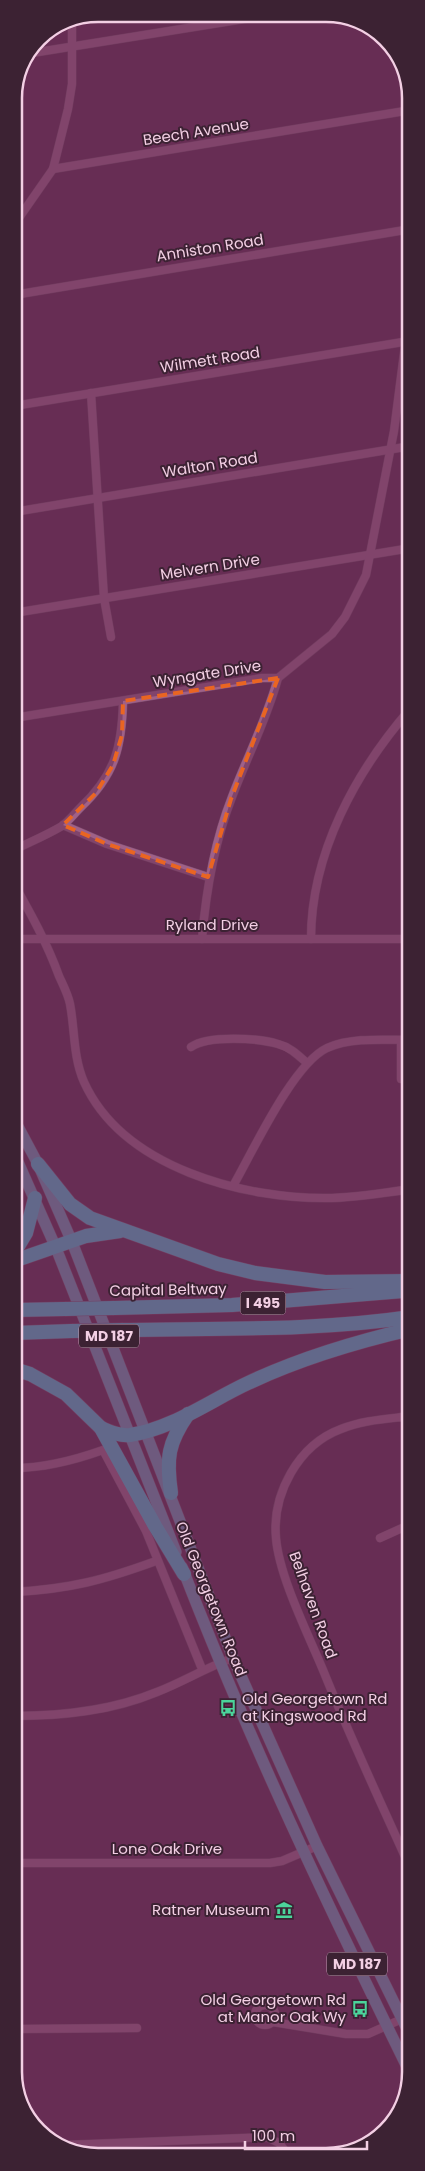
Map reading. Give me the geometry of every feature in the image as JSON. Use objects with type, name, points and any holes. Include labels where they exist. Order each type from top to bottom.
[{"type":"highway","points":[[38,1164],[73,1206],[90,1218],[218,1264],[255,1273],[324,1282],[360,1284],[402,1282]]},
{"type":"highway","points":[[22,1239],[26,1233],[35,1198]]},
{"type":"highway","points":[[22,1258],[101,1232],[123,1230]]},
{"type":"highway","name":"Capital Beltway","points":[[22,1310],[282,1302],[402,1290]]},
{"type":"highway","name":"I 495","points":[[22,1332],[286,1327],[346,1324],[402,1317]]},
{"type":"highway","points":[[101,1428],[115,1434],[130,1435],[146,1431],[188,1414],[247,1383],[312,1356],[346,1345],[402,1331]]},
{"type":"highway","points":[[22,1372],[43,1380],[66,1394],[101,1428],[184,1574]]},
{"type":"highway","points":[[170,1493],[168,1454],[174,1435],[188,1414]]},
{"type":"main road","name":"Old Georgetown Road","points":[[22,1135],[38,1164],[72,1242],[233,1658],[317,1846],[402,2008]]},
{"type":"main road","name":"Old Georgetown Road","points":[[22,1171],[56,1248],[220,1662],[303,1853],[402,2056]]},
{"type":"street","points":[[38,52],[226,22]]},
{"type":"street","points":[[23,212],[53,169],[68,109],[72,84],[72,27]]},
{"type":"street","name":"Beech Avenue","points":[[53,169],[402,111]]},
{"type":"street","name":"Anniston Road","points":[[23,294],[402,230]]},
{"type":"street","name":"Wilmett Road","points":[[23,405],[402,342]]},
{"type":"street","name":"Wyngate Drive","points":[[23,717],[262,678],[278,678],[326,639],[345,617],[366,575],[402,377]]},
{"type":"street","points":[[91,393],[96,498],[104,598],[111,637]]},
{"type":"street","name":"Walton Road","points":[[23,510],[402,448]]},
{"type":"street","name":"Melvern Drive","points":[[23,612],[402,550]]},
{"type":"street","points":[[202,939],[208,877],[231,799],[271,704],[278,678]]},
{"type":"street","points":[[23,846],[63,825],[96,793],[113,766],[122,735],[123,701]]},
{"type":"street","points":[[311,939],[311,923],[319,877],[346,802],[370,760],[402,719]]},
{"type":"street","points":[[63,825],[106,844],[208,877]]},
{"type":"street","points":[[23,899],[46,940],[70,1003],[76,1055],[84,1081],[100,1110],[120,1133],[157,1159],[233,1186],[269,1193],[330,1198],[402,1190]]},
{"type":"street","name":"Ryland Drive","points":[[23,939],[402,939]]},
{"type":"street","points":[[191,1047],[207,1040],[264,1041],[279,1044],[292,1050],[307,1063]]},
{"type":"street","points":[[233,1186],[293,1081],[307,1063],[328,1048],[348,1041],[401,1040],[401,1079]]},
{"type":"street","name":"Belhaven Road","points":[[402,1417],[363,1421],[339,1429],[302,1456],[294,1467],[280,1495],[276,1515],[276,1538],[295,1603],[402,1849]]},
{"type":"street","points":[[22,1468],[80,1458],[103,1450],[146,1531],[156,1561],[202,1670]]},
{"type":"street","points":[[380,1538],[402,1528]]},
{"type":"street","points":[[22,1592],[56,1590],[104,1580],[156,1561]]},
{"type":"street","points":[[22,1716],[56,1716],[103,1709],[157,1692],[202,1670],[233,1658]]},
{"type":"street","name":"Lone Oak Drive","points":[[22,1863],[270,1863],[282,1861],[317,1846]]},
{"type":"street","points":[[273,2022],[346,2034],[368,2034],[402,2019]]},
{"type":"street","points":[[22,2028],[137,2028]]},
{"type":"street","points":[[79,2145],[267,2137],[279,2143],[283,2148]]},
{"type":"highlighted area","points":[[278,678],[231,799],[208,877],[107,844],[63,825],[96,793],[113,765],[122,735],[123,701]]},
{"type":"place","name":"Old Georgetown Rd at Kingswood Rd","points":[[228,1708]]},
{"type":"place","name":"Ratner Museum","points":[[284,1910]]},
{"type":"place","name":"Old Georgetown Rd at Manor Oak Wy","points":[[360,2009]]}]
